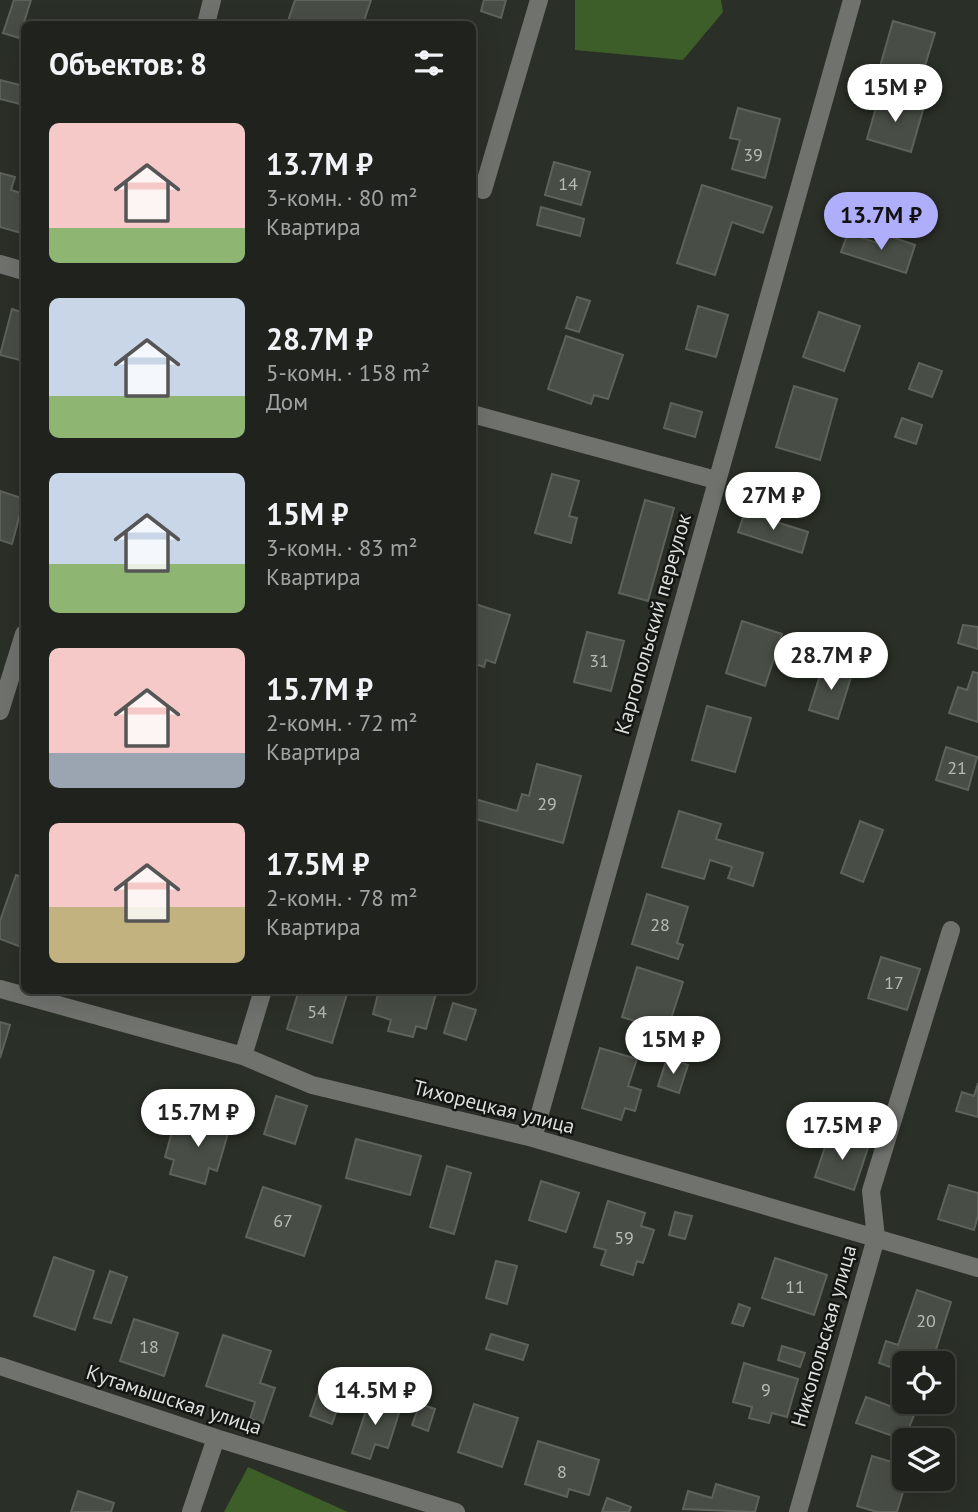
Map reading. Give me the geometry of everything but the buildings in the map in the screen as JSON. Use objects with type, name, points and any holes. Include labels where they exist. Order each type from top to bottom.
[{"type":"street","points":[[207,21],[212,0]]},
{"type":"street","points":[[483,190],[539,0]]},
{"type":"street","name":"Каргопольский переулок","points":[[533,1139],[852,0]]},
{"type":"street","points":[[0,264],[21,270]]},
{"type":"street","points":[[476,415],[716,480]]},
{"type":"street","points":[[0,711],[21,644]]},
{"type":"street","name":"Никопольская улица","points":[[798,1512],[876,1238],[871,1191],[951,930]]},
{"type":"street","name":"Тихорецкая улица","points":[[0,989],[243,1056],[312,1085],[533,1139],[978,1268]]},
{"type":"street","points":[[243,1056],[262,994]]},
{"type":"street","name":"Кутамышская улица","points":[[0,1366],[216,1438],[456,1512]]},
{"type":"street","points":[[191,1512],[216,1438]]},
{"type":"green space","points":[[575,0],[721,0],[723,12],[683,60],[575,50]]},
{"type":"green space","points":[[248,1467],[348,1512],[224,1512]]}]
